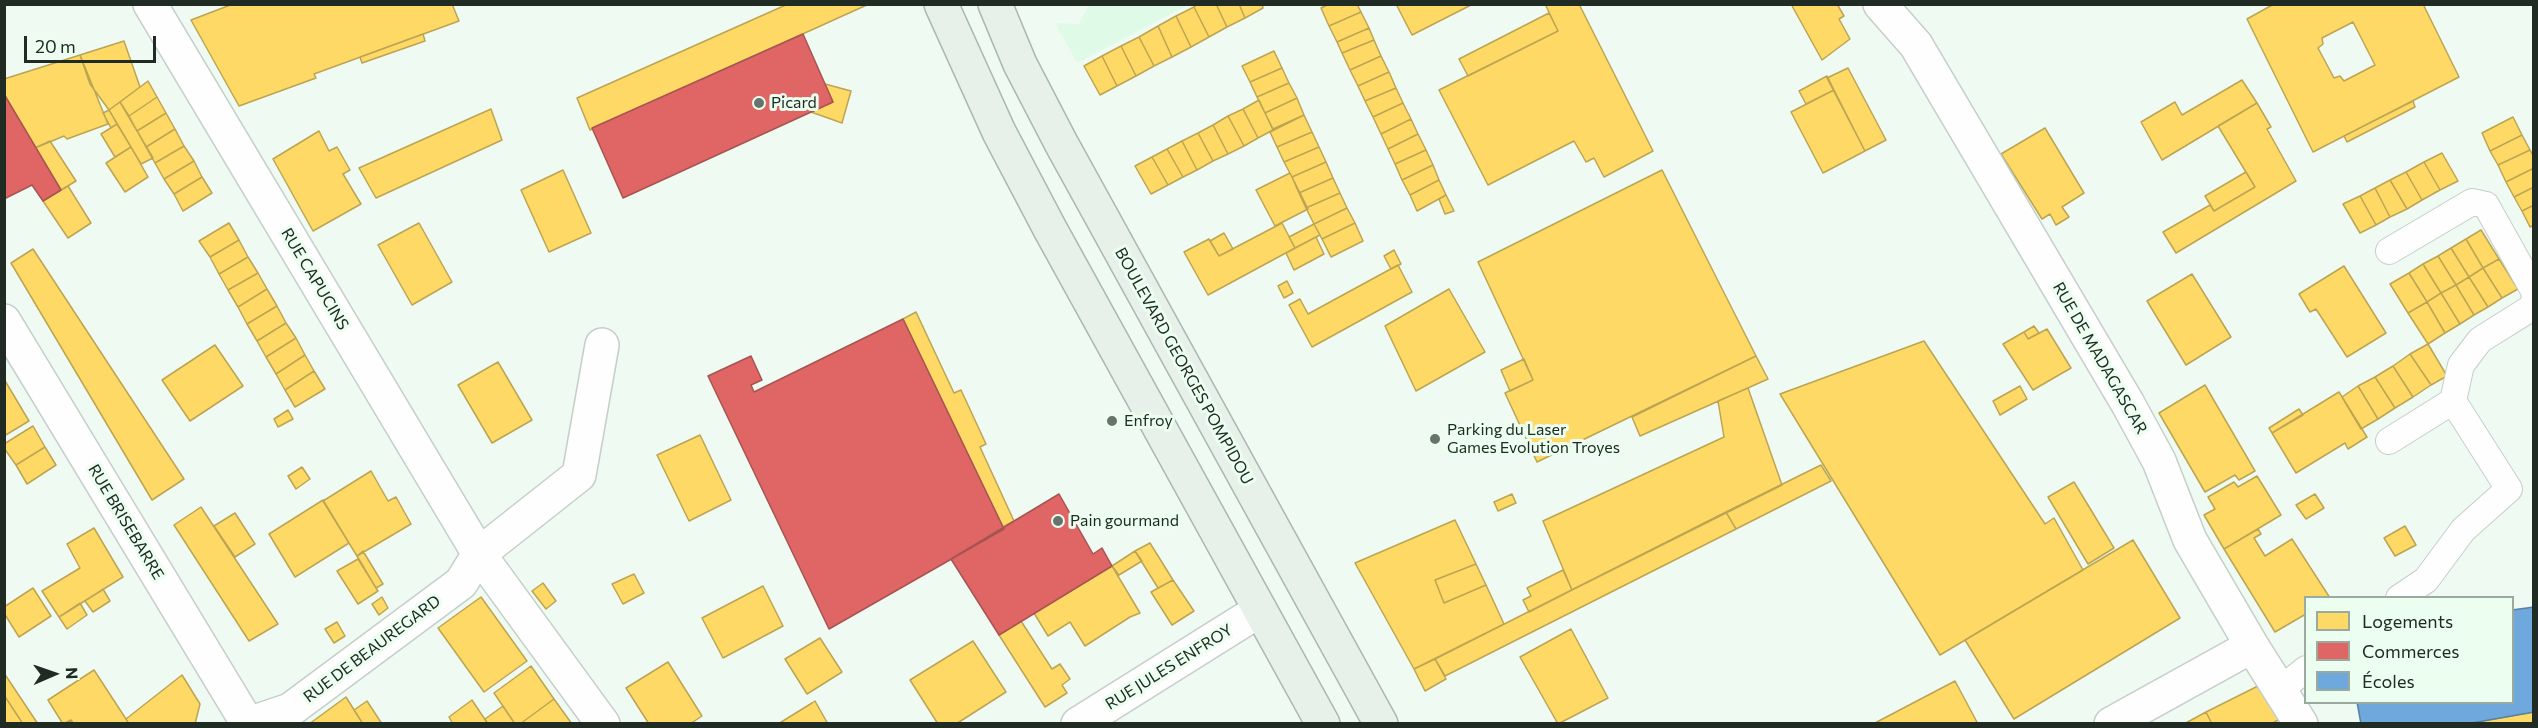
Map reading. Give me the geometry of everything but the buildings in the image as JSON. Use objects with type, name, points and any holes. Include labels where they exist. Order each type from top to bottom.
[{"type":"main road","points":[[941,4],[999,132],[1050,229],[1323,723]]},
{"type":"main road","name":"BOULEVARD GEORGES POMPIDOU","points":[[995,4],[1020,64],[1061,143],[1381,723]]},
{"type":"street","name":"RUE CAPUCINS","points":[[150,4],[479,554],[603,723]]},
{"type":"street","name":"RUE DE MADAGASCAR","points":[[1880,4],[1916,45],[2122,393],[2159,461],[2190,540],[2252,646],[2301,723]]},
{"type":"street","name":"RUE BRISEBARRE","points":[[4,321],[248,723]]},
{"type":"street","name":"RUE DE BEAUREGARD","points":[[248,723],[290,710],[461,583],[479,554],[579,475],[602,345]]},
{"type":"street","name":"RUE JULES ENFROY","points":[[1078,723],[1260,610]]},
{"type":"street","points":[[2111,723],[2252,646]]},
{"type":"lane","points":[[2388,251],[2472,202],[2486,205],[2534,291]]},
{"type":"lane","points":[[2401,596],[2426,580],[2463,530],[2510,489],[2453,401],[2461,365],[2480,340],[2531,308],[2534,301]]},
{"type":"lane","points":[[2389,441],[2453,401]]},
{"type":"lane","points":[[2280,690],[2304,671]]},
{"type":"shaded area","points":[[1089,4],[1188,5],[1077,63],[1055,23],[1079,24]]},
{"type":"place","name":"Picard","points":[[759,103]]},
{"type":"place","name":"Enfroy","points":[[1112,421]]},
{"type":"place","name":"Parking du Laser Games Evolution Troyes","points":[[1435,439]]},
{"type":"place","name":"Pain gourmand","points":[[1058,521]]}]
